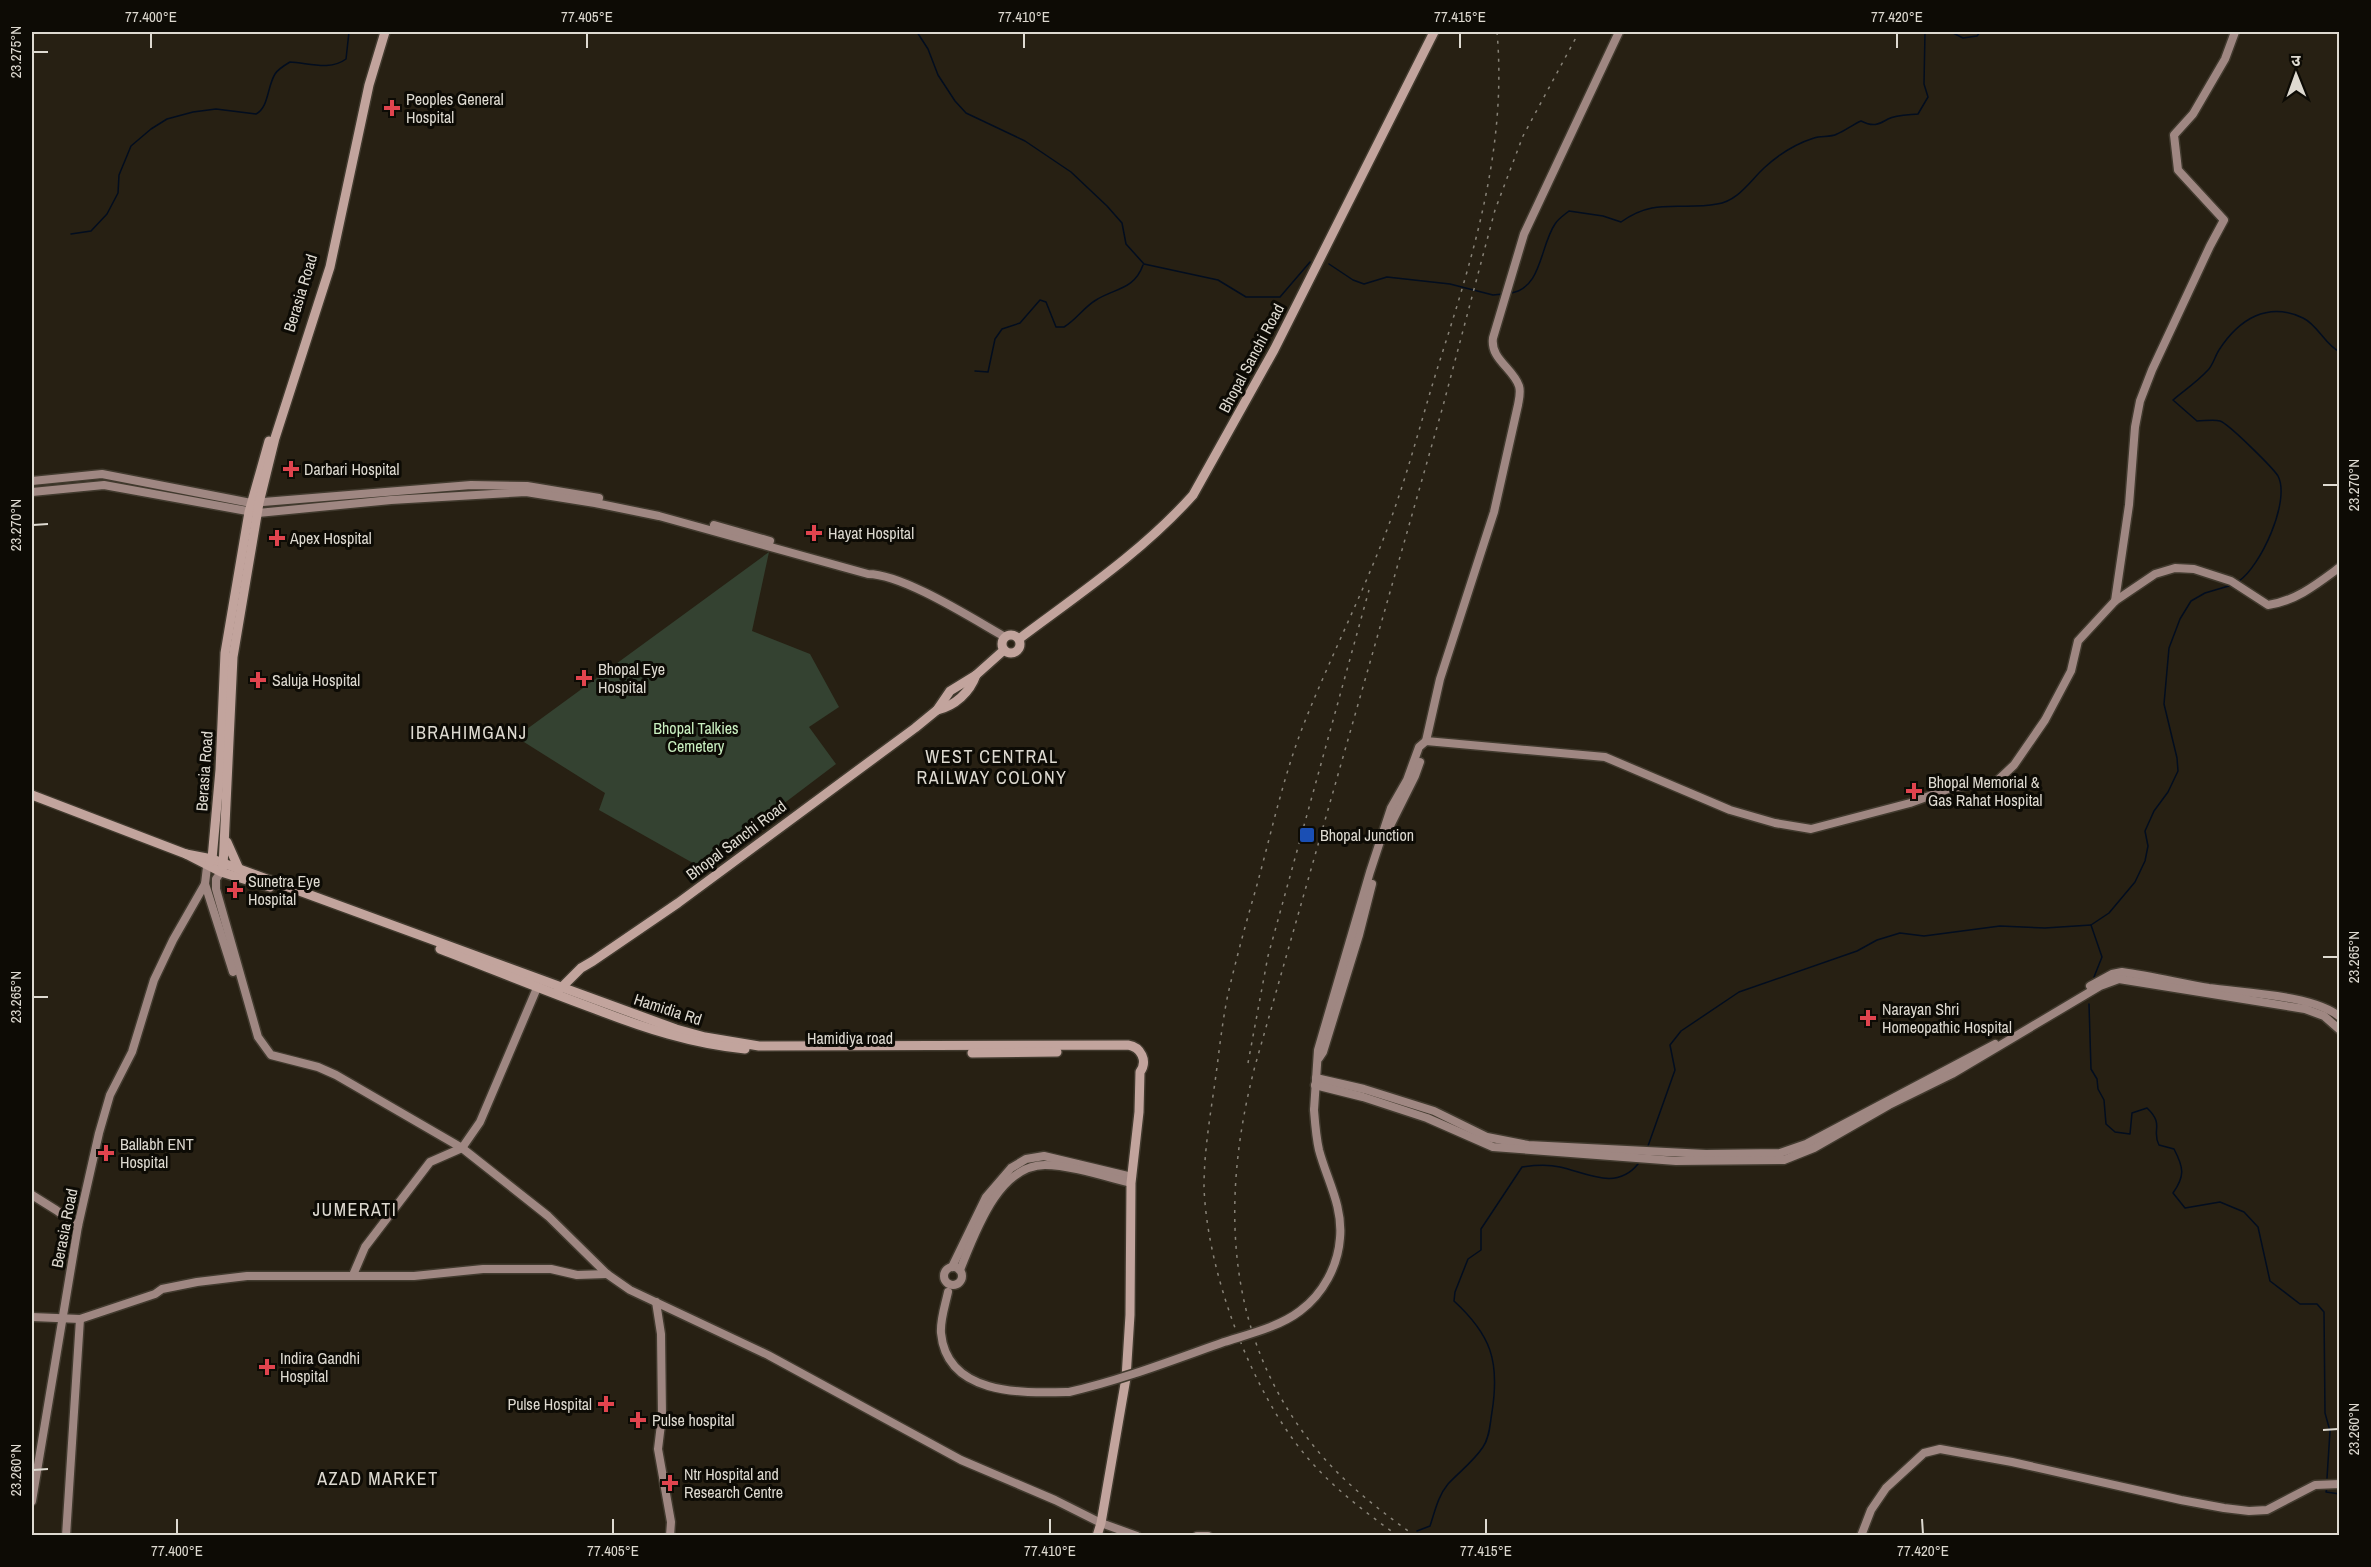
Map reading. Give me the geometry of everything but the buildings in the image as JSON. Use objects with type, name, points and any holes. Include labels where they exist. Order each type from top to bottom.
[{"type":"main road","name":"Berasia Road","points":[[210,863],[220,770],[225,653],[254,508],[269,438],[323,273],[364,85],[379,32]]},
{"type":"main road","name":"Berasia Road","points":[[223,868],[232,657],[254,508],[330,267],[369,86],[385,32]]},
{"type":"main road","name":"Bhopal Sanchi Road","points":[[1019,639],[1133,553],[1176,514],[1193,495],[1300,298],[1434,32]]},
{"type":"main road","points":[[1014,636],[1019,639],[1019,648],[1015,652],[1009,653],[1004,650],[1002,642],[1005,637],[1014,636]]},
{"type":"main road","name":"Bhopal Sanchi Road","points":[[554,994],[563,988],[581,968],[678,903],[937,710],[950,691],[976,675],[1004,650]]},
{"type":"main road","name":"Hamidia Rd","points":[[32,795],[223,868],[676,1029],[705,1037],[759,1046],[1030,1049],[1128,1045],[1140,1050],[1143,1056],[1143,1068],[1140,1072]]},
{"type":"main road","points":[[225,837],[239,869]]},
{"type":"main road","name":"Hamidia Rd","points":[[223,868],[239,869],[276,886],[554,994]]},
{"type":"main road","name":"Hamidiya road","points":[[554,994],[657,1032],[735,1048],[825,1053],[1030,1049],[1127,1051],[1136,1055],[1140,1072]]},
{"type":"main road","points":[[1097,1536],[1126,1378],[1130,1315],[1132,1180],[1139,1112],[1140,1072]]},
{"type":"street","points":[[1132,1180],[1055,1166],[1041,1161],[1018,1173],[992,1200],[956,1268],[945,1273],[948,1292],[941,1322],[943,1346],[962,1374],[976,1382],[1027,1393],[1068,1392],[1103,1384],[1268,1327],[1300,1312],[1315,1297],[1335,1266],[1340,1224],[1335,1197],[1319,1150],[1314,1110],[1319,1058],[1323,1052],[1367,890],[1390,825],[1415,776],[1425,749],[1424,743],[1440,679],[1496,503],[1520,388],[1496,355],[1492,344],[1509,284],[1524,234],[1619,32]]},
{"type":"street","points":[[2115,601],[2129,505],[2135,427],[2140,401],[2152,370],[2224,220],[2178,170],[2174,135],[2193,114],[2224,59],[2235,32]]},
{"type":"street","points":[[32,481],[102,474],[254,508]]},
{"type":"street","points":[[32,492],[105,485],[254,508],[471,485],[508,485],[550,489],[596,497],[663,515],[752,534],[788,548],[870,569],[875,574],[891,577],[960,611],[1005,637]]},
{"type":"street","points":[[1424,743],[1605,757],[1730,810],[1775,823],[1811,829],[1910,803],[1951,788],[1997,782],[2014,765],[2045,720],[2071,671],[2078,641],[2115,601],[2155,574],[2175,568],[2194,569],[2231,581],[2268,605],[2284,603],[2310,590],[2340,567]]},
{"type":"street","name":"Berasia Road","points":[[32,1501],[78,1226],[110,1095],[132,1052],[154,980],[173,940],[205,884],[210,863]]},
{"type":"street","points":[[223,868],[216,879],[216,889],[256,1031]]},
{"type":"street","points":[[205,884],[248,1017],[271,1054],[318,1067],[336,1075],[462,1148],[548,1216],[607,1274],[630,1290],[768,1355],[961,1460],[1055,1500],[1101,1523],[1135,1535]]},
{"type":"street","points":[[1316,1082],[1445,1115],[1487,1137],[1517,1143],[1652,1152],[1775,1153],[1806,1144],[1988,1047],[2112,974],[2122,972],[2152,976],[2207,988],[2305,1002],[2328,1009],[2340,1017]]},
{"type":"street","points":[[1363,1093],[1493,1147],[1676,1161],[1784,1160],[1814,1148],[1889,1105],[1952,1074],[2100,986],[2114,980],[2153,984],[2305,1009],[2324,1016],[2340,1030]]},
{"type":"street","points":[[352,1275],[365,1247],[430,1162],[462,1148],[480,1122],[537,988]]},
{"type":"street","points":[[32,1196],[78,1226]]},
{"type":"street","points":[[948,1292],[962,1279],[956,1268]]},
{"type":"street","points":[[32,1317],[80,1319],[155,1294],[162,1289],[247,1276],[414,1276],[483,1269],[551,1269],[577,1275],[607,1274]]},
{"type":"street","points":[[946,1281],[955,1285]]},
{"type":"street","points":[[656,1302],[661,1334],[662,1416],[658,1449],[671,1522],[670,1536]]},
{"type":"street","points":[[66,1536],[80,1319]]},
{"type":"street","points":[[1861,1536],[1871,1510],[1886,1488],[1924,1453],[1940,1449],[2012,1462],[2181,1500],[2249,1511],[2267,1510],[2315,1485],[2340,1484]]},
{"type":"street","points":[[1197,1536],[1208,1536]]},
{"type":"green space","name":"Bhopal Talkies Cemetery","points":[[769,552],[752,631],[810,654],[839,707],[809,727],[836,764],[700,867],[599,810],[605,793],[516,737]]},
{"type":"waterway","points":[[71,234],[91,231],[107,214],[118,193],[119,175],[131,146],[151,129],[167,119],[193,112],[216,109],[256,114],[266,102],[272,79],[286,64],[290,62],[333,65],[346,59],[349,32]]},
{"type":"waterway","points":[[917,32],[928,49],[938,75],[966,113],[1025,141],[1071,172],[1122,223],[1126,244],[1144,264],[1218,280],[1246,297],[1280,297],[1310,262]]},
{"type":"waterway","points":[[1511,293],[1521,290],[1535,275],[1550,233],[1559,219],[1569,211],[1603,216],[1621,222],[1633,214],[1657,207],[1717,204],[1737,195],[1764,168],[1800,143],[1817,137],[1834,135],[1861,121],[1875,125],[1895,117],[1918,114],[1928,97],[1924,84],[1925,32]]},
{"type":"waterway","points":[[1951,32],[1963,38],[1977,36],[1980,32]]},
{"type":"waterway","points":[[1329,264],[1353,280],[1364,284],[1387,277],[1450,284],[1493,295],[1503,294]]},
{"type":"waterway","points":[[975,371],[988,372],[995,339],[1002,329],[1020,323],[1040,300],[1046,302],[1056,327],[1064,327],[1096,300],[1129,284],[1135,279],[1143,265]]},
{"type":"waterway","points":[[2239,581],[2256,562],[2277,517],[2281,487],[2278,476],[2225,424],[2218,420],[2197,421],[2173,400],[2208,370],[2219,350],[2236,330],[2245,322],[2266,312],[2278,311],[2303,318],[2340,352]]},
{"type":"waterway","points":[[1648,1146],[1675,1070],[1670,1045],[1681,1031],[1739,992],[1857,951],[1877,940],[1900,933],[1924,936],[2000,926],[2045,928],[2091,925],[2109,913],[2135,882],[2145,861],[2148,846],[2145,831],[2178,771],[2164,704],[2169,648],[2180,619],[2191,601],[2205,593],[2232,585]]},
{"type":"waterway","points":[[2091,925],[2102,957],[2094,977]]},
{"type":"waterway","points":[[2089,1004],[2091,1069],[2104,1100],[2106,1124],[2115,1132],[2130,1134],[2132,1113],[2147,1108],[2157,1123],[2156,1135],[2159,1145],[2174,1149],[2180,1162],[2182,1172],[2180,1182],[2173,1193],[2185,1208],[2220,1202],[2244,1212],[2258,1227],[2270,1281],[2300,1304],[2317,1304],[2324,1312],[2325,1413],[2330,1431],[2327,1478]]},
{"type":"waterway","points":[[1417,1531],[1430,1526],[1437,1504],[1448,1484],[1479,1452],[1489,1430],[1495,1378],[1490,1350],[1477,1326],[1454,1301],[1455,1292],[1468,1259],[1481,1250],[1481,1229],[1522,1167],[1555,1166],[1591,1176],[1611,1178],[1620,1177],[1638,1164]]},
{"type":"waterway","points":[[2327,1488],[2326,1492],[2340,1494]]},
{"type":"railway","points":[[1398,1536],[1350,1499],[1316,1468],[1286,1429],[1250,1365],[1223,1292],[1213,1256],[1204,1187],[1205,1161],[1228,994],[1284,784],[1305,721],[1396,506],[1466,277],[1486,197],[1493,156],[1499,74],[1497,32]]},
{"type":"railway","points":[[1415,1536],[1355,1489],[1322,1456],[1290,1413],[1266,1367],[1249,1320],[1239,1271],[1235,1221],[1237,1169],[1244,1118],[1255,1066],[1443,406],[1495,210],[1523,136],[1579,32]]},
{"type":"railway","points":[[1248,1063],[1268,956],[1369,590]]},
{"type":"place","name":"Peoples General Hospital","points":[[392,108]]},
{"type":"place","name":"Darbari Hospital","points":[[291,469]]},
{"type":"place","name":"Hayat Hospital","points":[[814,533]]},
{"type":"place","name":"Apex Hospital","points":[[277,538]]},
{"type":"place","name":"Bhopal Eye Hospital","points":[[584,678]]},
{"type":"place","name":"Saluja Hospital","points":[[258,680]]},
{"type":"place","name":"Bhopal Memorial & Gas Rahat Hospital","points":[[1914,791]]},
{"type":"place","name":"Bhopal Junction","points":[[1307,835]]},
{"type":"place","name":"Sunetra Eye Hospital","points":[[235,890]]},
{"type":"place","name":"Narayan Shri Homeopathic Hospital","points":[[1868,1018]]},
{"type":"place","name":"Ballabh ENT Hospital","points":[[106,1153]]},
{"type":"place","name":"Indira Gandhi Hospital","points":[[267,1367]]},
{"type":"place","name":"Pulse Hospital","points":[[606,1404]]},
{"type":"place","name":"Pulse hospital","points":[[638,1420]]},
{"type":"place","name":"Ntr Hospital and Research Centre","points":[[670,1483]]},
{"type":"district","name":"IBRAHIMGANJ","points":[[469,733]]},
{"type":"district","name":"WEST CENTRAL RAILWAY COLONY","points":[[992,768]]},
{"type":"district","name":"JUMERATI","points":[[355,1210]]},
{"type":"district","name":"AZAD MARKET","points":[[378,1479]]}]
